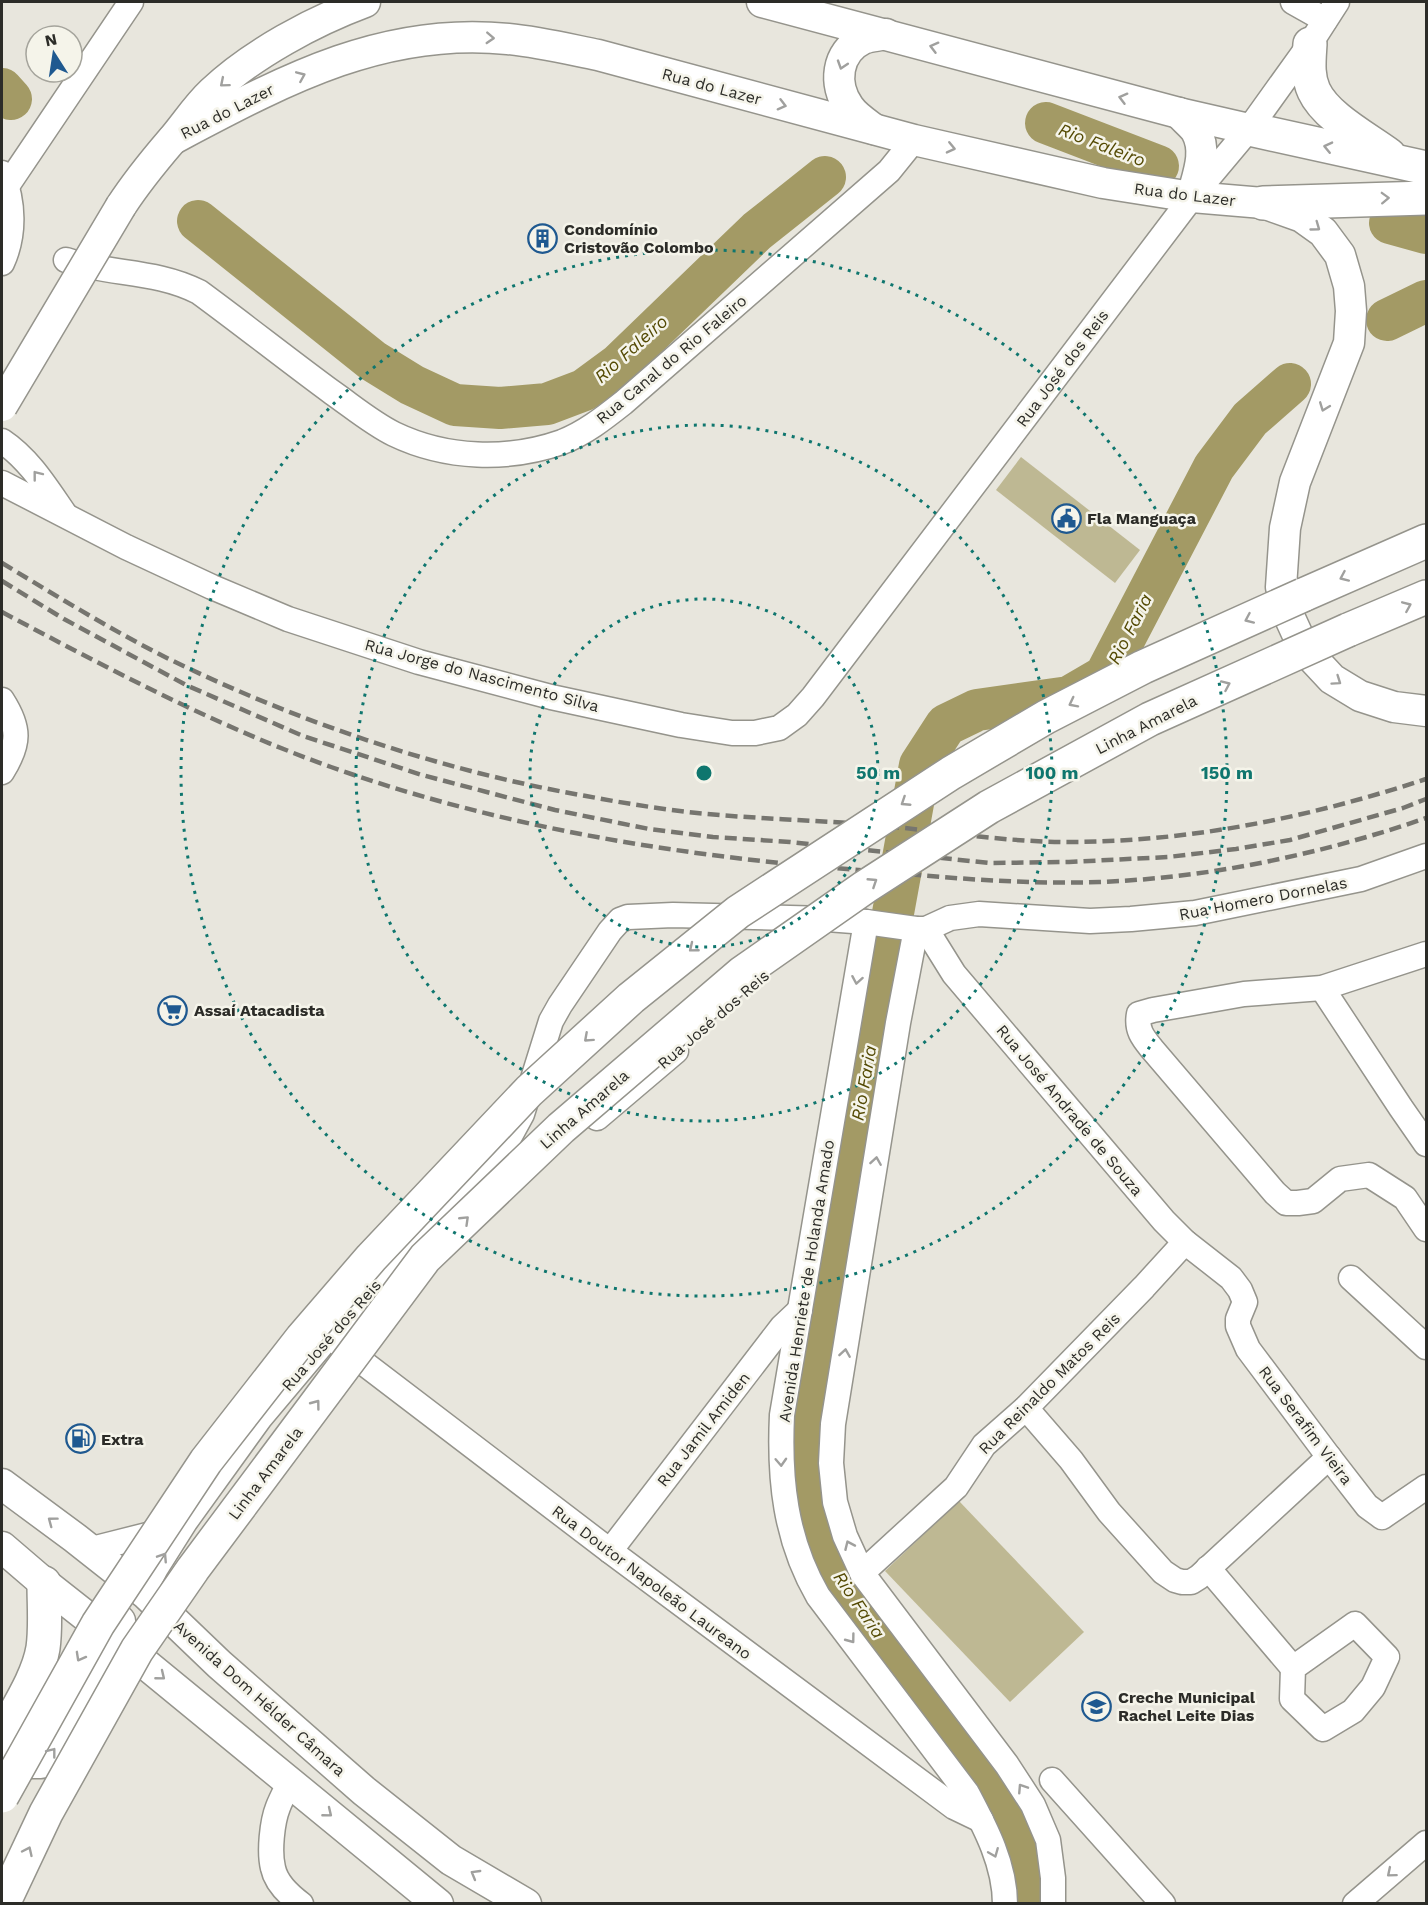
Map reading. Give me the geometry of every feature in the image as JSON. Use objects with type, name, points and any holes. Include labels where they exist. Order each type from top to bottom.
[{"type":"highway","points":[[1324,22],[1310,75],[1314,90],[1322,103],[1332,114],[1413,166]]},
{"type":"highway","points":[[1249,129],[1413,166]]},
{"type":"highway","points":[[1263,203],[1426,198]]},
{"type":"highway","points":[[1386,558],[1426,526]]},
{"type":"highway","points":[[2,1796],[98,1624],[206,1461],[302,1338],[371,1258],[529,1091],[631,998],[738,912],[932,785],[1046,717],[1134,672],[1426,542]]},
{"type":"highway","name":"Linha Amarela","points":[[3,1904],[46,1813],[131,1660],[193,1569],[425,1258],[561,1128],[742,973],[865,887],[989,807],[1150,719],[1426,597]]},
{"type":"highway","points":[[6,1728],[38,1669],[43,1649],[44,1583]]},
{"type":"main road","name":"Rua do Lazer","points":[[2,406],[121,206],[188,118],[212,92],[242,68],[313,25],[365,2]]},
{"type":"main road","points":[[762,2],[1179,113],[1249,129]]},
{"type":"main road","points":[[874,129],[850,108],[842,92],[839,74],[847,51],[863,39],[886,34]]},
{"type":"main road","name":"Rua do Lazer","points":[[173,139],[262,92],[326,65],[378,48],[447,38],[509,39],[598,55],[914,140],[1103,183],[1192,197],[1263,203],[1302,218],[1323,232],[1340,255],[1349,285],[1351,311],[1349,343],[1295,482],[1285,528],[1281,587],[1289,616],[1304,649],[1332,679],[1360,696],[1394,707],[1426,711]]},
{"type":"main road","points":[[1179,113],[1195,129],[1200,140],[1202,157],[1192,197]]},
{"type":"main road","name":"Avenida Dom Hélder Câmara","points":[[2,1484],[146,1594],[219,1664],[364,1791],[451,1860],[526,1904]]},
{"type":"main road","points":[[2,1547],[438,1904]]},
{"type":"main road","points":[[6,1728],[16,1753],[27,1763],[41,1763],[52,1755],[115,1639],[121,1617],[122,1595],[115,1571]]},
{"type":"street","points":[[2,263],[11,237],[11,212],[4,179],[130,2]]},
{"type":"street","points":[[1293,2],[1324,22]]},
{"type":"street","name":"Rua José dos Reis","points":[[779,728],[797,715],[813,697],[1192,197],[1249,129],[1324,22]]},
{"type":"street","name":"Rua Canal do Rio Faleiro","points":[[66,260],[86,267],[160,277],[199,292],[362,414],[394,434],[449,451],[481,455],[531,451],[563,441],[589,429],[623,403],[889,171],[914,140]]},
{"type":"street","points":[[2,441],[17,452],[38,475],[65,515]]},
{"type":"street","name":"Rua Jorge do Nascimento Silva","points":[[2,483],[126,548],[288,619],[419,662],[551,697],[681,725],[732,733],[755,733],[779,728]]},
{"type":"street","points":[[2,700],[15,725],[15,742],[2,772]]},
{"type":"street","name":"Rua Homero Dornelas","points":[[776,918],[898,926],[979,914],[1090,921],[1195,913],[1361,879],[1426,856]]},
{"type":"street","name":"Rua José dos Reis","points":[[146,1594],[149,1581],[156,1568],[185,1522],[260,1418],[404,1251],[491,1160],[504,1147],[522,1114],[545,1037],[560,1005],[620,920],[628,917],[673,915],[776,918],[778,960],[774,966],[642,1081],[555,1151],[541,1159],[528,1164],[491,1160]]},
{"type":"street","points":[[898,926],[898,1023],[833,1424],[831,1463],[836,1502],[845,1536],[862,1573],[1007,1765],[1033,1805],[1048,1840],[1053,1878],[1053,1904]]},
{"type":"street","name":"Rua José Andrade de Souza","points":[[898,926],[954,974],[1164,1221],[1185,1242],[1231,1278],[1245,1302],[1238,1319],[1238,1326]]},
{"type":"street","name":"Avenida Henriete de Holanda Amado","points":[[898,926],[800,1311],[782,1415],[780,1457],[784,1498],[806,1576],[818,1596],[967,1793],[1000,1867],[1005,1904]]},
{"type":"street","points":[[1426,954],[1322,988],[1244,994],[1153,1010],[1139,1014],[1137,1023],[1141,1036],[1286,1203],[1313,1201],[1340,1179],[1369,1175],[1405,1198],[1426,1229]]},
{"type":"street","points":[[1322,988],[1426,1144]]},
{"type":"street","name":"Rua Reinaldo Matos Reis","points":[[862,1573],[956,1487],[984,1445],[1026,1408],[1185,1242]]},
{"type":"street","points":[[1351,1278],[1426,1347]]},
{"type":"street","name":"Rua Jamil Amiden","points":[[610,1551],[782,1327],[800,1311]]},
{"type":"street","name":"Rua Serafim Vieira","points":[[1238,1326],[1242,1337],[1263,1370],[1367,1506],[1382,1517],[1426,1487]]},
{"type":"street","name":"Rua Doutor Napoleão Laureano","points":[[329,1336],[610,1551],[954,1807],[981,1820]]},
{"type":"street","points":[[1026,1408],[1071,1460],[1108,1512],[1162,1572],[1174,1581],[1191,1582],[1329,1457]]},
{"type":"street","points":[[88,1550],[166,1531],[185,1522]]},
{"type":"street","points":[[1208,1568],[1293,1668]]},
{"type":"street","points":[[1052,1780],[1162,1904]]},
{"type":"street","points":[[290,1782],[277,1809],[272,1837],[273,1868],[280,1885],[301,1904]]},
{"type":"street","points":[[1355,1904],[1426,1842]]},
{"type":"shaded area","name":"Fla Manguaça","points":[[1021,457],[1140,550],[1115,583],[996,490]]},
{"type":"shaded area","points":[[959,1501],[1084,1632],[1010,1702],[885,1571]]},
{"type":"waterway","name":"Rio Faleiro","points":[[2,89],[11,99]]},
{"type":"waterway","name":"Rio Faleiro","points":[[1046,123],[1158,166]]},
{"type":"waterway","name":"Rio Faleiro","points":[[198,221],[373,361],[412,385],[455,405],[500,408],[547,404],[584,390],[618,365],[757,231],[825,177]]},
{"type":"waterway","name":"Rio Faleiro","points":[[1390,223],[1426,233]]},
{"type":"waterway","name":"Rio Faria","points":[[1387,320],[1426,301]]},
{"type":"waterway","name":"Rio Faria","points":[[1029,1904],[1023,1853],[1004,1808],[837,1577],[814,1523],[803,1463],[807,1408],[920,765],[946,725],[977,710],[1069,697],[1105,676],[1214,467],[1250,419],[1290,384]]},
{"type":"railway","points":[[2,563],[102,623],[163,656],[213,680],[316,722],[423,758],[478,773],[642,806],[719,815],[875,825],[1020,840],[1114,841],[1160,838],[1250,825],[1339,805],[1426,779]]},
{"type":"railway","points":[[2,581],[64,619],[186,685],[303,736],[422,775],[555,810],[649,829],[989,863],[1069,862],[1168,857],[1290,840],[1403,808],[1426,799]]},
{"type":"railway","points":[[2,612],[205,715],[246,734],[331,767],[394,788],[521,822],[650,846],[781,863],[942,877],[1004,881],[1099,882],[1141,880],[1265,862],[1347,843],[1426,818]]},
{"type":"place","name":"Condomínio Cristovão Colombo","points":[[543,238]]},
{"type":"place","name":"Fla Manguaça","points":[[1066,518]]},
{"type":"place","name":"Assaí Atacadista","points":[[173,1010]]},
{"type":"place","name":"Extra","points":[[80,1439]]},
{"type":"place","name":"Creche Municipal Rachel Leite Dias","points":[[1097,1706]]}]
